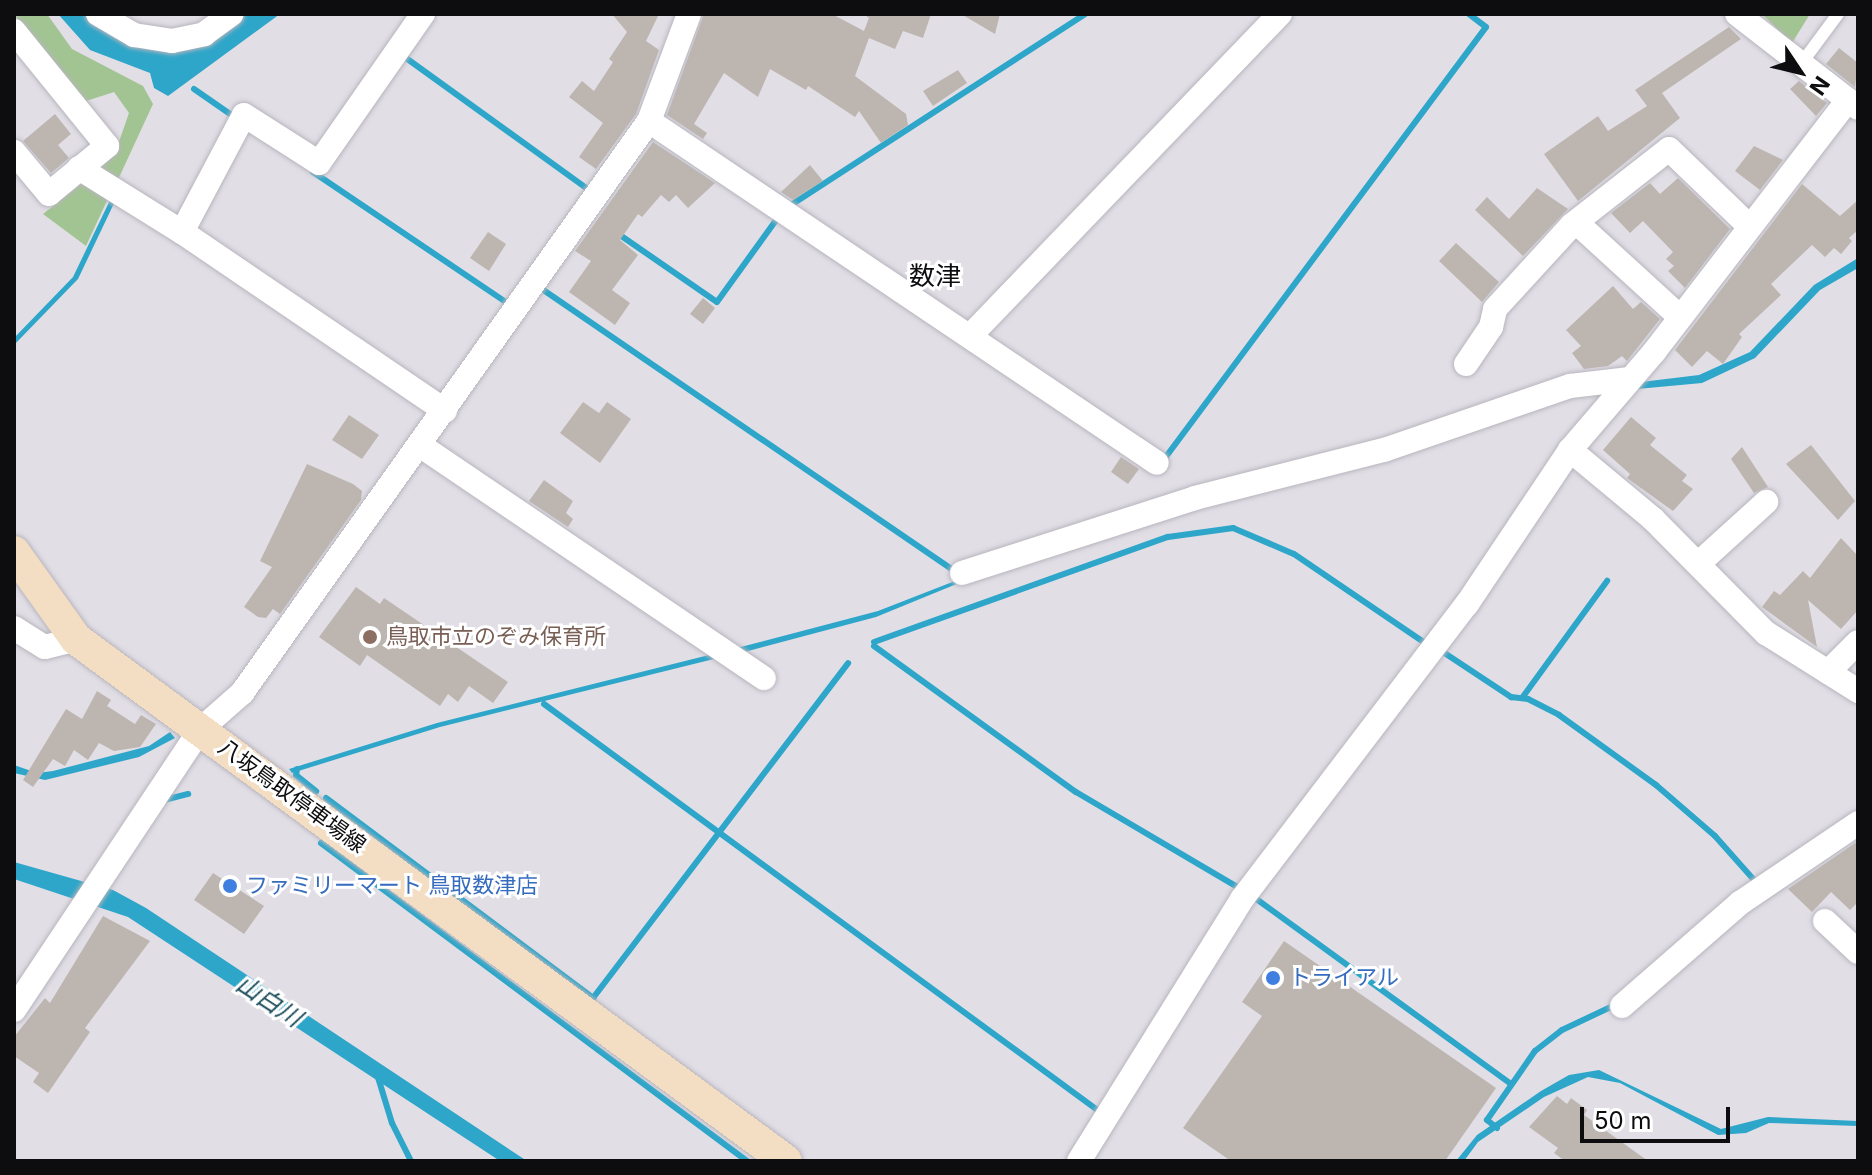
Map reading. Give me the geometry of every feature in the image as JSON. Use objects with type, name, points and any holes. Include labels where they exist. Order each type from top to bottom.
[{"type":"main road","name":"八坂鳥取停車場線","points":[[14,552],[76,639],[786,1161]]},
{"type":"street","points":[[105,16],[134,35],[172,41],[204,34],[232,14]]},
{"type":"street","points":[[182,232],[244,115],[319,163],[423,14]]},
{"type":"street","points":[[14,1010],[201,729],[242,693],[421,446],[608,171],[649,121],[689,14]]},
{"type":"street","points":[[970,336],[1280,14]]},
{"type":"street","points":[[1079,1161],[1242,899],[1467,604],[1570,450],[1853,104],[1737,14]]},
{"type":"street","points":[[14,31],[107,146],[49,194],[14,152]]},
{"type":"street","points":[[649,121],[1157,463]]},
{"type":"street","points":[[1466,364],[1491,327],[1495,309],[1577,223],[1669,149],[1750,227]]},
{"type":"street","points":[[79,168],[182,232],[445,411]]},
{"type":"street","points":[[1577,223],[1680,317]]},
{"type":"street","points":[[962,573],[1195,498],[1384,450],[1570,386],[1630,379]]},
{"type":"street","points":[[421,446],[764,678]]},
{"type":"street","points":[[1570,450],[1699,563],[1766,633],[1858,691]]},
{"type":"street","points":[[1699,563],[1766,502]]},
{"type":"street","points":[[14,628],[45,647],[76,639]]},
{"type":"street","points":[[1828,672],[1858,642]]},
{"type":"street","points":[[1622,1006],[1740,903],[1858,823]]},
{"type":"street","points":[[1825,921],[1858,952]]},
{"type":"lane","points":[[1801,64],[1838,14]]},
{"type":"green space","points":[[14,14],[47,14],[72,49],[143,86],[153,104],[116,184],[93,173],[114,156],[129,113],[114,92],[83,102]]},
{"type":"green space","points":[[1762,14],[1810,14],[1792,43]]},
{"type":"green space","points":[[87,179],[111,192],[86,246],[43,214]]},
{"type":"water","points":[[58,14],[89,14],[131,38],[241,14],[280,14],[168,96],[154,88],[150,73],[90,50]]},
{"type":"water","points":[[113,194],[118,195],[78,279],[14,345],[14,338],[73,277]]},
{"type":"water","points":[[1858,258],[1858,268],[1820,290],[1755,358],[1702,383],[1572,395],[1388,458],[1169,514],[959,583],[876,617],[737,654],[733,649],[878,611],[978,572],[1183,505],[1386,453],[1567,391],[1699,375],[1750,352],[1814,285]]},
{"type":"water","points":[[717,653],[722,657],[440,727],[292,773],[289,769],[437,723]]},
{"type":"water","points":[[170,732],[175,738],[139,757],[45,780],[14,773],[14,765],[37,773],[53,771],[149,746]]},
{"type":"water","name":"山白川","points":[[14,862],[113,890],[146,908],[527,1161],[500,1161],[128,917],[14,879]]},
{"type":"water","points":[[1599,1070],[1721,1129],[1768,1117],[1858,1121],[1858,1126],[1769,1123],[1746,1133],[1718,1135],[1620,1083],[1588,1077],[1544,1097],[1478,1142],[1464,1161],[1456,1161],[1477,1135],[1541,1091],[1569,1075]]},
{"type":"building","points":[[612,14],[659,14],[646,41],[659,50],[636,114],[596,169],[579,157],[603,123],[569,97],[582,81],[594,91],[613,62],[609,59],[627,32]]},
{"type":"building","points":[[704,14],[832,14],[864,31],[869,18],[863,14],[931,14],[923,38],[903,31],[895,49],[869,38],[855,76],[906,114],[908,125],[881,143],[859,111],[855,117],[808,86],[806,90],[770,69],[758,97],[724,73],[694,124],[707,133],[703,139],[667,115]]},
{"type":"building","points":[[961,14],[1000,14],[995,34]]},
{"type":"building","points":[[1729,27],[1741,39],[1662,93],[1680,118],[1578,201],[1544,154],[1598,116],[1608,131],[1647,106],[1635,90]]},
{"type":"building","points":[[1839,48],[1858,63],[1855,87],[1826,64]]},
{"type":"building","points":[[958,70],[967,83],[933,106],[923,91]]},
{"type":"building","points":[[1799,81],[1827,103],[1816,116],[1790,89]]},
{"type":"building","points":[[55,114],[71,134],[58,145],[69,158],[51,173],[23,141]]},
{"type":"building","points":[[653,142],[715,183],[688,208],[676,195],[669,202],[661,195],[642,217],[638,214],[620,240],[638,255],[612,290],[630,303],[615,325],[569,292],[591,261],[575,251]]},
{"type":"building","points":[[1754,146],[1783,160],[1760,190],[1735,171]]},
{"type":"building","points":[[810,165],[823,181],[793,200],[781,192]]},
{"type":"building","points":[[1678,178],[1730,229],[1685,288],[1668,271],[1674,266],[1666,259],[1673,252],[1643,221],[1630,233],[1611,213],[1650,183],[1660,194]]},
{"type":"building","points":[[1802,184],[1840,216],[1858,200],[1858,230],[1849,238],[1852,241],[1841,254],[1834,248],[1825,257],[1812,245],[1771,284],[1781,295],[1739,334],[1742,337],[1723,364],[1707,351],[1692,367],[1675,350]]},
{"type":"building","points":[[1537,188],[1568,209],[1523,256],[1475,210],[1487,197],[1509,219]]},
{"type":"building","points":[[488,232],[506,244],[489,271],[470,258]]},
{"type":"building","points":[[1456,243],[1499,282],[1482,302],[1439,261]]},
{"type":"building","points":[[1613,286],[1633,309],[1641,302],[1660,319],[1627,361],[1622,356],[1608,366],[1584,369],[1572,353],[1581,346],[1566,330]]},
{"type":"building","points":[[703,298],[715,308],[703,324],[690,314]]},
{"type":"building","points":[[583,402],[599,413],[607,402],[631,419],[600,463],[560,433]]},
{"type":"building","points":[[349,415],[379,435],[362,459],[332,440]]},
{"type":"building","points":[[1631,417],[1656,438],[1650,445],[1687,475],[1682,481],[1693,489],[1673,511],[1627,478],[1630,474],[1603,450]]},
{"type":"building","points":[[1811,445],[1855,501],[1838,520],[1786,464]]},
{"type":"building","points":[[1742,447],[1768,487],[1754,493],[1731,459]]},
{"type":"building","points":[[1121,457],[1139,469],[1128,484],[1111,472]]},
{"type":"building","points":[[307,464],[353,484],[362,491],[361,500],[280,614],[273,609],[266,618],[258,617],[244,607],[272,567],[260,561]]},
{"type":"building","points":[[544,480],[573,501],[566,513],[573,519],[568,527],[529,501]]},
{"type":"building","points":[[1841,538],[1858,556],[1858,610],[1841,629],[1808,600],[1817,647],[1762,607],[1774,591],[1780,595],[1803,571],[1810,578]]},
{"type":"building","points":[[356,587],[380,604],[384,598],[508,682],[493,703],[469,686],[458,702],[448,694],[440,706],[367,655],[360,666],[319,637]]},
{"type":"building","points":[[97,691],[111,700],[107,706],[135,724],[141,715],[156,724],[140,747],[114,751],[99,743],[88,760],[74,750],[65,766],[53,759],[33,787],[23,780],[66,709],[82,719]]},
{"type":"building","points":[[1858,841],[1858,902],[1850,910],[1831,892],[1812,912],[1788,889]]},
{"type":"building","points":[[213,873],[264,906],[244,934],[194,900]]},
{"type":"building","points":[[103,916],[150,941],[85,1028],[90,1032],[48,1093],[33,1082],[39,1073],[14,1056],[14,1037],[45,998],[50,1003]]},
{"type":"building","name":"トライアル","points":[[1284,941],[1496,1088],[1445,1161],[1231,1161],[1183,1128],[1262,1016],[1242,1002]]},
{"type":"building","points":[[1557,1096],[1567,1104],[1571,1098],[1587,1110],[1584,1115],[1648,1161],[1565,1161],[1554,1153],[1558,1148],[1529,1127]]},
{"type":"waterway","points":[[788,207],[1085,14]]},
{"type":"waterway","points":[[1161,456],[1165,458],[1486,27],[1469,14]]},
{"type":"waterway","points":[[406,58],[586,188]]},
{"type":"waterway","points":[[194,89],[233,116]]},
{"type":"waterway","points":[[313,172],[504,301]]},
{"type":"waterway","points":[[617,233],[717,302],[779,216]]},
{"type":"waterway","points":[[539,287],[956,572]]},
{"type":"waterway","points":[[874,642],[1168,537],[1233,528],[1294,554],[1425,643]]},
{"type":"waterway","points":[[1522,698],[1607,581]]},
{"type":"waterway","points":[[874,646],[1076,792],[1241,889]]},
{"type":"waterway","points":[[1443,652],[1511,697],[1528,699],[1559,715],[1656,785],[1715,836],[1754,880]]},
{"type":"waterway","points":[[326,798],[593,998],[848,663]]},
{"type":"waterway","points":[[544,704],[1100,1112]]},
{"type":"waterway","points":[[297,769],[296,775],[316,791]]},
{"type":"waterway","points":[[164,800],[188,794]]},
{"type":"waterway","points":[[321,843],[747,1161]]},
{"type":"waterway","points":[[1255,898],[1510,1083]]},
{"type":"waterway","points":[[1497,1128],[1487,1120],[1535,1051],[1562,1030],[1617,1004]]},
{"type":"waterway","points":[[377,1074],[392,1123],[411,1161]]},
{"type":"place","name":"鳥取市立のぞみ保育所","points":[[370,637]]},
{"type":"place","name":"ファミリーマート 鳥取数津店","points":[[230,886]]},
{"type":"place","name":"トライアル","points":[[1273,978]]},
{"type":"district","name":"数津","points":[[935,276]]}]
